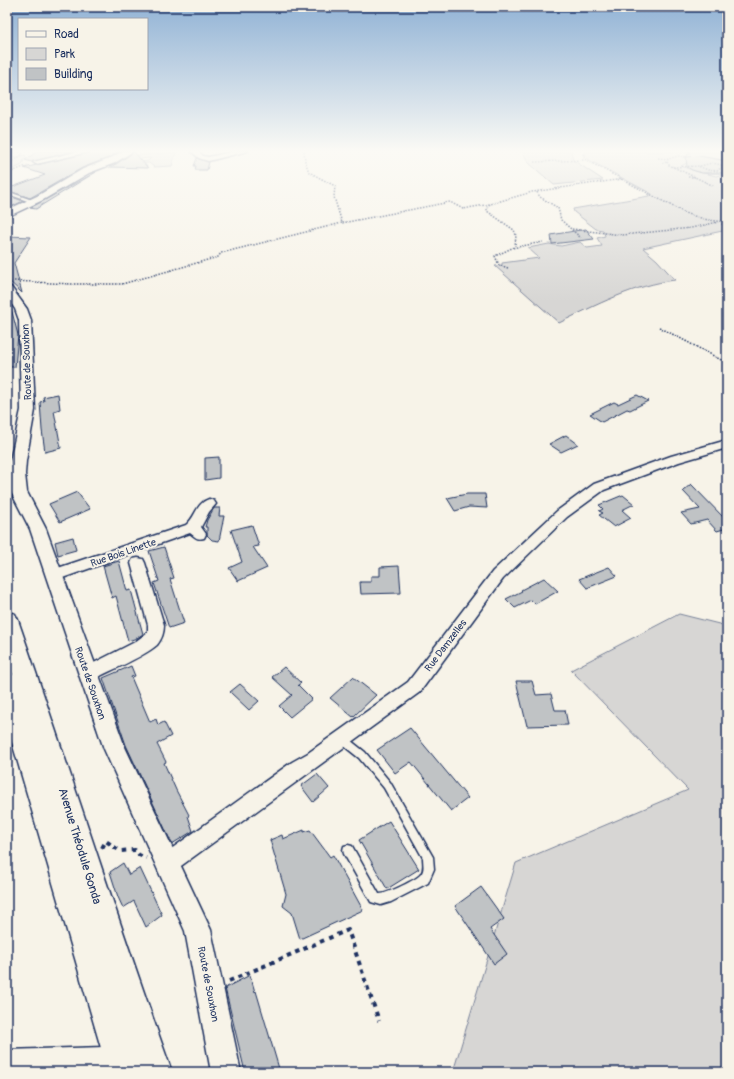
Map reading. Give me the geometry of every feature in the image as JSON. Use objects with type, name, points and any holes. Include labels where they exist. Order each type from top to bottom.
[{"type":"main road","name":"Avenue Théodule Gonda","points":[[7,620],[51,752],[120,971],[136,1061]]},
{"type":"main road","name":"Avenue Théodule Gonda","points":[[7,683],[70,885],[136,1061]]},
{"type":"street","points":[[7,214],[34,202]]},
{"type":"street","name":"Route de Souxhon","points":[[9,285],[25,320],[28,410],[18,460],[19,492],[38,529],[115,749],[198,930],[226,1072]]},
{"type":"street","name":"Rue Damzelles","points":[[165,860],[342,739],[414,687],[498,575],[562,514],[599,487],[675,459],[727,444]]},
{"type":"street","name":"Rue Bois Linette","points":[[54,575],[195,531],[204,507],[209,504]]},
{"type":"street","name":"Rue Bois Linette","points":[[88,674],[149,643],[156,634],[156,625],[138,563]]},
{"type":"street","points":[[7,1062],[136,1061]]},
{"type":"lane","points":[[342,739],[362,755],[386,785],[428,857],[429,869],[424,879],[391,897],[381,900],[375,898],[348,850]]},
{"type":"path","points":[[335,201],[342,223]]},
{"type":"path","points":[[9,285],[122,284],[218,257],[221,253],[342,223],[450,202],[463,209],[501,201]]},
{"type":"path","points":[[547,201],[558,208],[561,220],[581,238]]},
{"type":"path","points":[[664,201],[687,214],[700,218],[727,222]]},
{"type":"path","points":[[490,204],[487,207],[487,210],[513,228],[516,233],[515,246]]},
{"type":"path","points":[[572,229],[622,235],[691,228],[718,221]]},
{"type":"path","points":[[508,268],[499,265],[495,256],[503,250],[515,246],[543,242]]},
{"type":"path","points":[[659,327],[727,363]]},
{"type":"path","points":[[7,526],[10,513],[8,502]]},
{"type":"path","points":[[87,868],[97,861],[106,841],[112,844],[115,849],[120,851],[135,850],[139,855],[146,858],[165,860]]},
{"type":"path","points":[[210,989],[348,930],[379,1021]]},
{"type":"green space","points":[[618,201],[727,201],[727,223],[721,224],[727,226],[727,230],[643,248],[657,260],[675,280],[645,286],[630,291],[559,323],[495,266],[502,265],[502,263],[539,258],[528,248],[549,244],[561,246],[580,242],[587,248],[602,246],[597,238],[605,236],[603,230],[596,229],[574,212],[573,209]]},
{"type":"green space","points":[[679,614],[727,626],[727,1072],[453,1072],[516,863],[688,790],[571,670]]},
{"type":"building","points":[[7,201],[22,201],[13,206],[7,205]]},
{"type":"building","points":[[42,201],[48,201],[36,209],[30,208]]},
{"type":"building","points":[[586,229],[594,239],[552,244],[551,235]]},
{"type":"building","points":[[7,236],[31,237],[14,263],[22,293],[7,279]]},
{"type":"building","points":[[7,308],[11,308],[18,335],[15,367],[7,367]]},
{"type":"building","points":[[58,394],[60,409],[54,411],[61,448],[45,452],[40,402],[44,401],[43,397]]},
{"type":"building","points":[[637,395],[648,401],[630,410],[627,409],[602,422],[590,414],[614,402],[618,404]]},
{"type":"building","points":[[566,435],[578,444],[561,452],[549,444]]},
{"type":"building","points":[[219,457],[219,478],[205,480],[205,458]]},
{"type":"building","points":[[691,484],[727,521],[727,528],[717,531],[707,520],[691,524],[681,513],[700,509],[683,491]]},
{"type":"building","points":[[77,492],[90,509],[60,522],[49,504]]},
{"type":"building","points":[[467,494],[485,494],[487,508],[469,507],[455,511],[447,498]]},
{"type":"building","points":[[623,495],[634,504],[622,510],[631,518],[614,527],[599,515],[603,513],[599,511],[603,509],[599,505]]},
{"type":"building","points":[[214,508],[220,508],[219,516],[224,516],[219,541],[212,540],[207,535],[207,527],[205,527]]},
{"type":"building","points":[[252,525],[259,546],[253,547],[267,568],[238,581],[229,568],[242,562],[231,530]]},
{"type":"building","points":[[73,537],[76,550],[58,555],[55,542]]},
{"type":"building","points":[[164,547],[174,578],[170,579],[184,623],[169,628],[154,583],[159,581],[149,551]]},
{"type":"building","points":[[119,561],[127,591],[131,590],[143,634],[128,641],[116,596],[112,598],[103,566]]},
{"type":"building","points":[[399,566],[401,593],[361,594],[360,582],[371,582],[371,576],[380,576],[380,567]]},
{"type":"building","points":[[609,567],[617,576],[587,588],[579,579]]},
{"type":"building","points":[[544,578],[558,591],[535,604],[531,600],[515,608],[506,599],[522,591],[521,590]]},
{"type":"building","points":[[131,666],[135,676],[131,677],[150,722],[156,719],[158,725],[164,722],[171,736],[157,744],[166,762],[164,763],[176,790],[189,815],[188,816],[193,831],[172,844],[126,745],[103,678]]},
{"type":"building","points":[[284,667],[301,683],[298,685],[312,699],[290,717],[279,706],[292,695],[272,677]]},
{"type":"building","points":[[353,677],[376,695],[353,717],[330,698]]},
{"type":"building","points":[[516,681],[532,681],[536,695],[551,694],[555,710],[565,710],[568,725],[527,726]]},
{"type":"building","points":[[240,684],[259,701],[249,710],[230,692]]},
{"type":"building","points":[[410,728],[468,798],[451,811],[411,762],[395,773],[377,750]]},
{"type":"building","points":[[317,774],[329,788],[313,802],[301,786]]},
{"type":"building","points":[[389,821],[419,869],[387,889],[359,840]]},
{"type":"building","points":[[304,830],[304,832],[310,830],[330,857],[333,855],[363,910],[300,939],[292,913],[283,906],[286,894],[270,840],[282,835],[283,839]]},
{"type":"building","points":[[123,863],[129,875],[140,868],[162,915],[146,927],[134,901],[123,908],[118,897],[110,872]]},
{"type":"building","points":[[481,887],[504,919],[490,929],[507,954],[494,964],[455,906]]},
{"type":"building","points":[[250,975],[280,1072],[245,1072],[225,988]]}]
